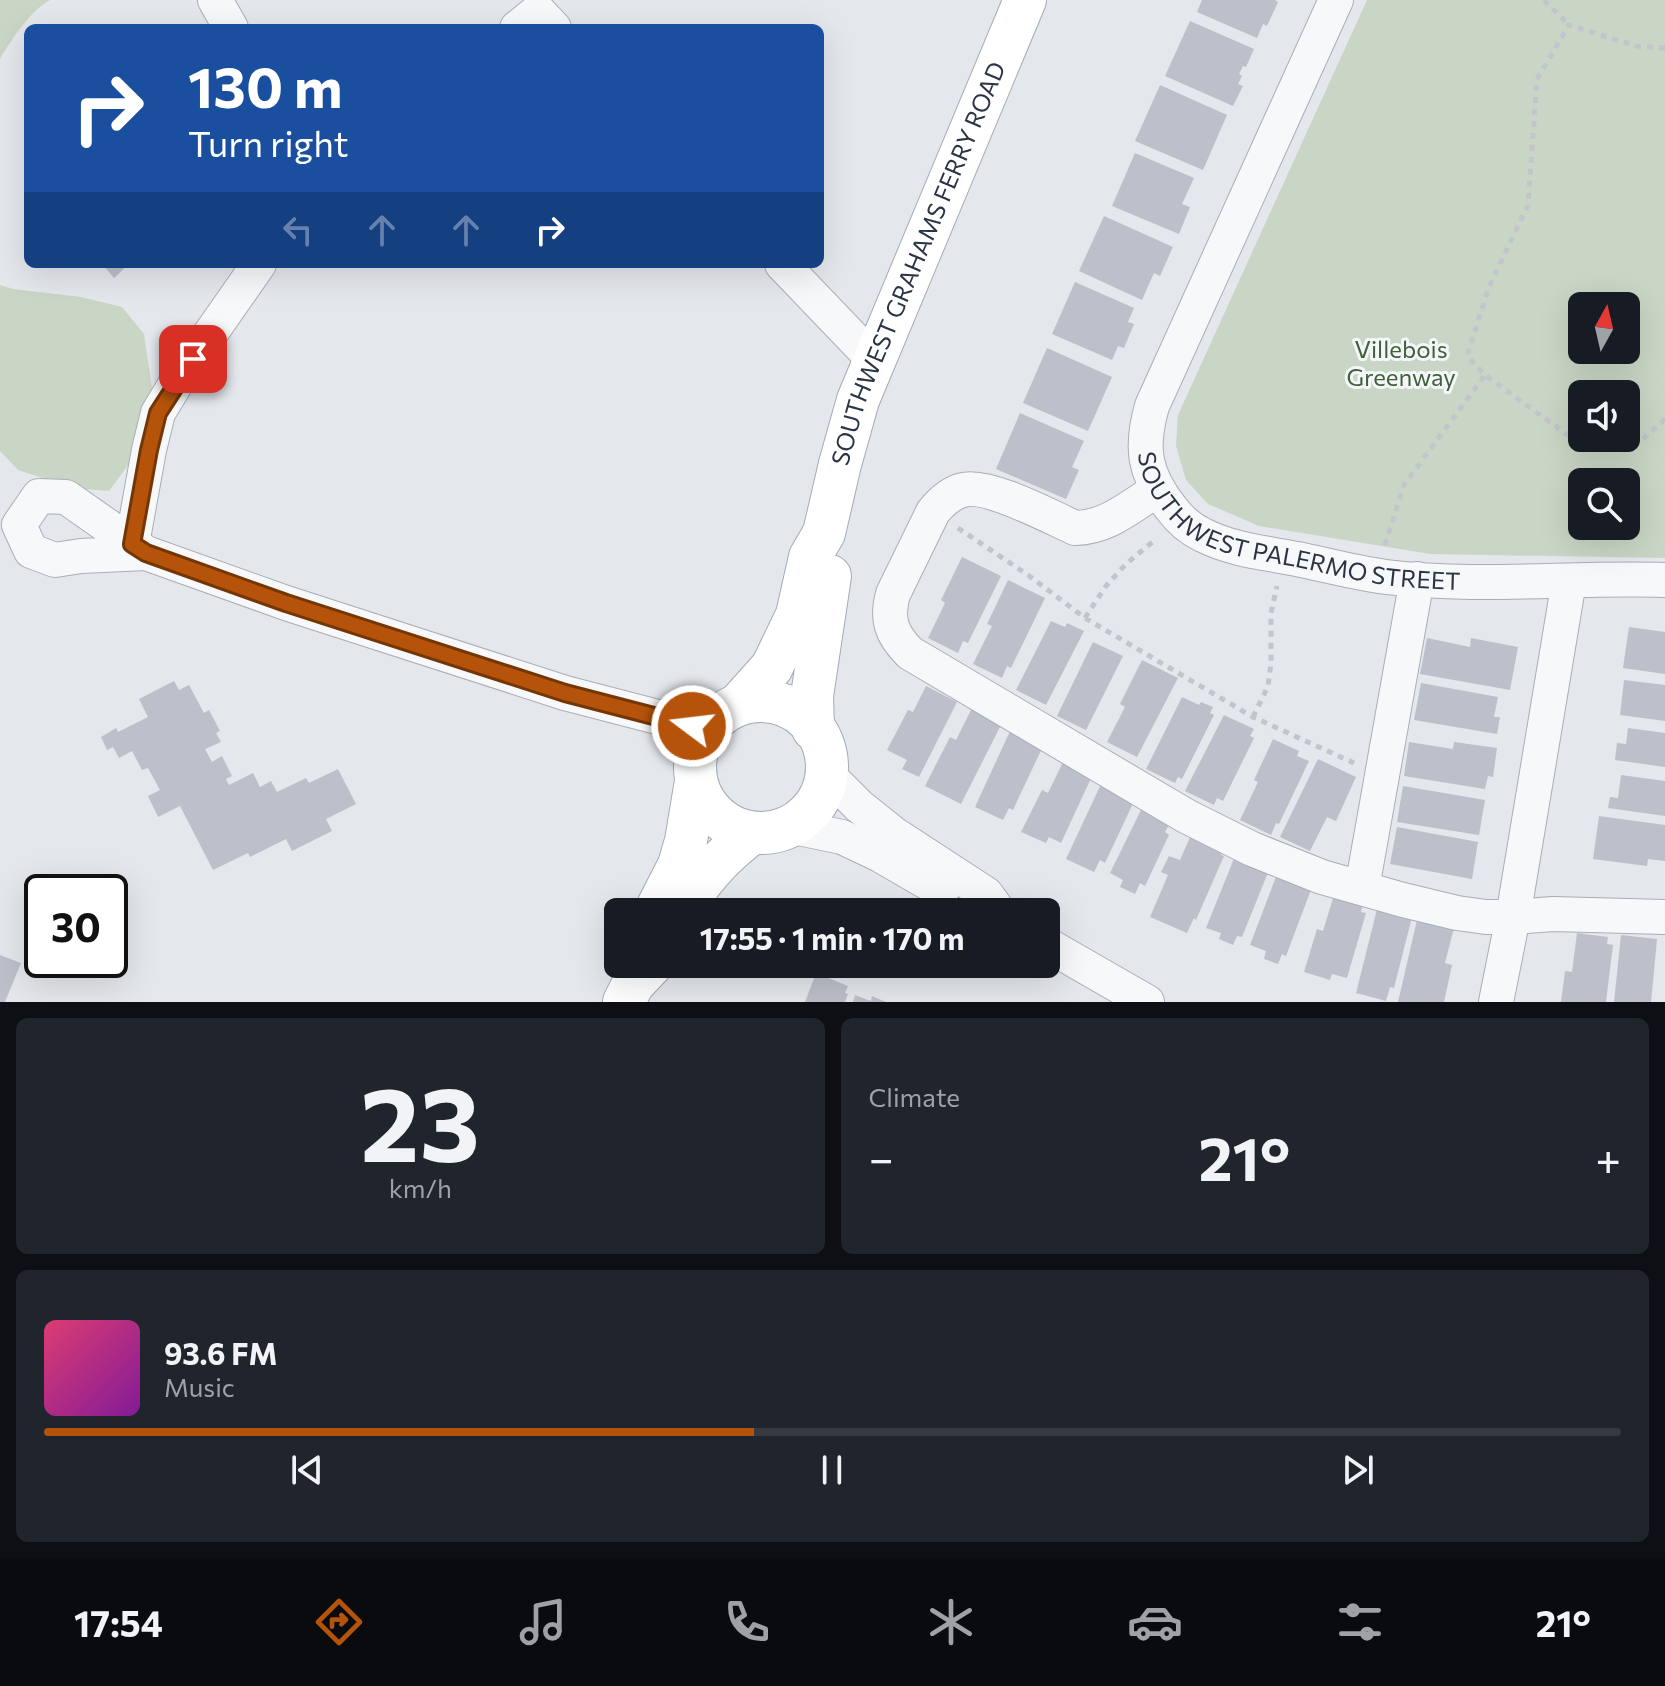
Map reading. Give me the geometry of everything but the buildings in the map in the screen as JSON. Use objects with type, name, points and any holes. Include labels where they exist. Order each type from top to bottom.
[{"type":"main road","name":"SOUTHWEST GRAHAMS FERRY ROAD","points":[[738,705],[772,667],[797,615],[810,557],[824,533],[840,464],[874,360],[1025,0]]},
{"type":"main road","name":"SOUTHWEST GRAHAMS FERRY ROAD","points":[[813,729],[812,696],[831,567],[824,533]]},
{"type":"main road","points":[[662,898],[679,865],[686,841],[696,781],[698,746],[709,725],[738,705],[775,703],[793,710],[808,722],[819,737],[825,754],[826,773],[822,791],[813,808],[800,821],[771,829],[727,853],[692,898]]},
{"type":"main road","points":[[696,781],[702,798],[713,813],[728,825],[771,829]]},
{"type":"street","points":[[215,0],[229,24]]},
{"type":"street","name":"SOUTHWEST PALERMO STREET","points":[[1336,0],[1152,406],[1147,422],[1146,455],[1157,490],[1180,519],[1214,540],[1239,548],[1375,574],[1509,583],[1665,580]]},
{"type":"street","points":[[522,24],[538,11],[550,24]]},
{"type":"street","points":[[256,268],[158,413],[149,450],[139,549],[286,603],[565,693],[705,732]]},
{"type":"street","points":[[786,268],[874,360]]},
{"type":"street","points":[[1157,490],[1110,520],[1088,528],[1075,528],[977,488],[951,496],[933,512],[893,594],[889,619],[899,642],[910,653],[1217,832],[1322,877],[1457,913],[1486,917],[1553,914],[1665,917]]},
{"type":"street","points":[[1362,888],[1417,579]]},
{"type":"street","points":[[1496,1002],[1569,581]]},
{"type":"street","points":[[826,773],[859,806],[894,834],[989,898]]},
{"type":"street","points":[[771,829],[842,837],[880,855],[952,898]]},
{"type":"street","points":[[1060,952],[1147,1002]]},
{"type":"path","points":[[1544,0],[1569,25],[1636,46],[1665,48]]},
{"type":"path","points":[[1569,25],[1537,79],[1528,205],[1489,287],[1467,356],[1485,375],[1583,446],[1640,442],[1665,419]]},
{"type":"path","points":[[1375,574],[1404,485],[1485,375]]},
{"type":"path","points":[[933,512],[1028,575],[1085,618],[1253,717],[1382,776]]},
{"type":"path","points":[[1085,618],[1106,586],[1126,564],[1180,519]]},
{"type":"path","points":[[1253,717],[1268,686],[1271,613],[1284,557]]},
{"type":"green space","points":[[0,0],[50,0],[29,18],[0,59]]},
{"type":"green space","name":"Villebois Greenway","points":[[1367,0],[1665,0],[1665,558],[1430,554],[1259,526],[1208,504],[1186,480],[1176,446],[1178,415]]},
{"type":"green space","points":[[0,285],[81,297],[122,307],[144,334],[152,388],[129,464],[109,491],[74,488],[18,470],[0,451]]},
{"type":"route","points":[[193,359],[158,413],[132,544],[146,553],[286,603],[565,693],[692,726]]}]
